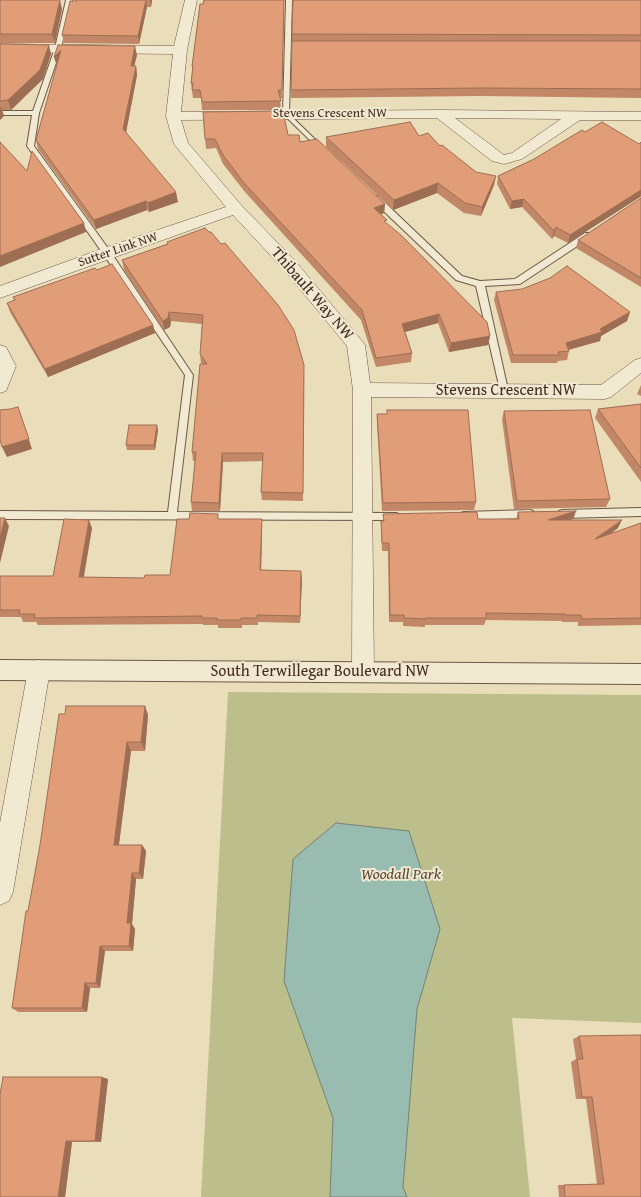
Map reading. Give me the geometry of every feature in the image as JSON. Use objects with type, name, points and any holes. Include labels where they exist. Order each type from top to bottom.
[{"type":"street","name":"Thibault Way NW","points":[[191,0],[180,50],[173,116],[181,144],[236,209],[291,267],[356,345],[362,390],[363,672]]},
{"type":"street","points":[[0,48],[180,50]]},
{"type":"street","name":"Stevens Crescent NW","points":[[173,116],[286,114],[641,116]]},
{"type":"street","points":[[440,114],[497,158],[504,160],[517,156],[576,116]]},
{"type":"street","name":"Sutter Link NW","points":[[0,292],[107,253],[236,209]]},
{"type":"street","points":[[0,351],[7,366],[0,386]]},
{"type":"street","name":"Stevens Crescent NW","points":[[362,390],[605,392],[641,364]]},
{"type":"street","name":"South Terwillegar Boulevard NW","points":[[0,670],[641,674]]},
{"type":"street","points":[[0,892],[39,670]]},
{"type":"lane","points":[[69,0],[58,48],[36,113],[30,146],[107,253],[189,374],[172,516]]},
{"type":"lane","points":[[289,0],[289,46],[286,114],[326,152]]},
{"type":"lane","points":[[289,46],[297,46]]},
{"type":"lane","points":[[0,113],[36,113]]},
{"type":"lane","points":[[367,191],[459,278],[480,284],[517,282],[595,230]]},
{"type":"lane","points":[[480,284],[504,390]]},
{"type":"lane","points":[[554,514],[641,512]]},
{"type":"lane","points":[[450,516],[538,514]]},
{"type":"lane","points":[[0,515],[403,517]]},
{"type":"green space","name":"Woodall Park","points":[[228,692],[641,695],[641,1023],[512,1018],[530,1197],[201,1197]]},
{"type":"water","points":[[336,823],[409,831],[440,929],[417,1009],[403,1187],[407,1197],[330,1197],[333,1118],[284,981],[293,859]]},
{"type":"building","points":[[0,0],[60,0],[52,34],[0,34]]},
{"type":"building","points":[[146,0],[138,36],[62,35],[70,1]]},
{"type":"building","points":[[204,0],[284,0],[282,90],[278,90],[281,101],[202,102],[200,90],[192,90],[192,66],[200,4],[203,4]]},
{"type":"building","points":[[293,0],[641,0],[641,35],[292,34]]},
{"type":"building","points":[[292,41],[641,41],[641,89],[481,88],[291,90]]},
{"type":"building","points":[[0,44],[49,45],[40,70],[8,100],[0,101]]},
{"type":"building","points":[[58,45],[135,46],[131,66],[136,66],[123,129],[176,192],[148,203],[146,201],[94,220],[36,140],[61,50],[54,57]]},
{"type":"building","points":[[283,111],[288,135],[299,135],[300,142],[317,139],[385,204],[374,208],[387,220],[384,221],[402,236],[487,322],[490,336],[451,343],[439,314],[402,324],[412,353],[376,358],[362,310],[244,183],[223,155],[215,139],[205,139],[203,112]]},
{"type":"building","points":[[410,122],[419,136],[428,133],[440,146],[442,145],[476,172],[496,176],[482,207],[465,203],[438,183],[394,200],[326,137]]},
{"type":"building","points":[[602,122],[639,144],[641,142],[641,190],[570,235],[556,227],[554,231],[524,199],[512,201],[498,176],[534,159],[582,130],[585,132]]},
{"type":"building","points":[[0,142],[27,171],[32,151],[84,223],[0,256]]},
{"type":"building","points":[[641,198],[641,278],[578,240]]},
{"type":"building","points":[[205,228],[211,232],[221,244],[225,243],[278,305],[294,330],[304,365],[303,493],[261,492],[263,453],[222,453],[219,503],[191,502],[196,452],[192,452],[200,364],[207,364],[200,354],[203,315],[169,312],[168,318],[163,321],[122,260],[168,244],[167,242]]},
{"type":"building","points":[[112,264],[153,325],[45,369],[7,303],[15,300],[13,297],[95,268],[97,270]]},
{"type":"building","points":[[567,266],[630,312],[600,329],[602,332],[566,343],[569,351],[558,352],[559,355],[513,355],[496,292],[522,289],[550,278]]},
{"type":"building","points":[[641,404],[641,468],[598,409]]},
{"type":"building","points":[[18,407],[29,439],[2,447],[0,440],[0,410]]},
{"type":"building","points":[[387,410],[468,410],[476,502],[383,503],[377,414],[387,414]]},
{"type":"building","points":[[590,410],[610,499],[517,501],[504,411]]},
{"type":"building","points":[[129,425],[157,425],[154,445],[126,445]]},
{"type":"building","points":[[576,511],[548,520],[622,520],[595,539],[641,523],[641,618],[582,619],[581,615],[565,614],[486,613],[486,618],[426,619],[404,618],[404,615],[390,615],[389,543],[382,543],[381,521],[384,521],[383,514],[477,512],[478,519],[519,519],[518,512]]},
{"type":"building","points":[[190,513],[218,514],[218,519],[262,519],[260,570],[301,571],[300,616],[257,615],[257,618],[241,618],[241,620],[217,620],[217,618],[202,618],[202,616],[34,618],[35,614],[19,614],[20,610],[0,610],[0,576],[53,576],[64,519],[89,520],[79,577],[144,578],[145,575],[170,575],[177,519],[189,519]]},
{"type":"building","points":[[0,518],[5,518],[0,538]]},
{"type":"building","points":[[66,706],[145,706],[141,742],[127,742],[114,845],[142,845],[139,873],[132,873],[127,923],[131,923],[129,946],[100,946],[96,983],[85,983],[82,1008],[12,1008],[26,911],[28,911],[40,845],[59,714],[65,714]]},
{"type":"building","points":[[641,1035],[641,1197],[565,1197],[564,1185],[604,1184],[592,1097],[582,1097],[577,1059],[583,1059],[579,1036]]},
{"type":"building","points":[[3,1077],[102,1077],[95,1141],[66,1141],[58,1197],[0,1197],[0,1094]]}]
